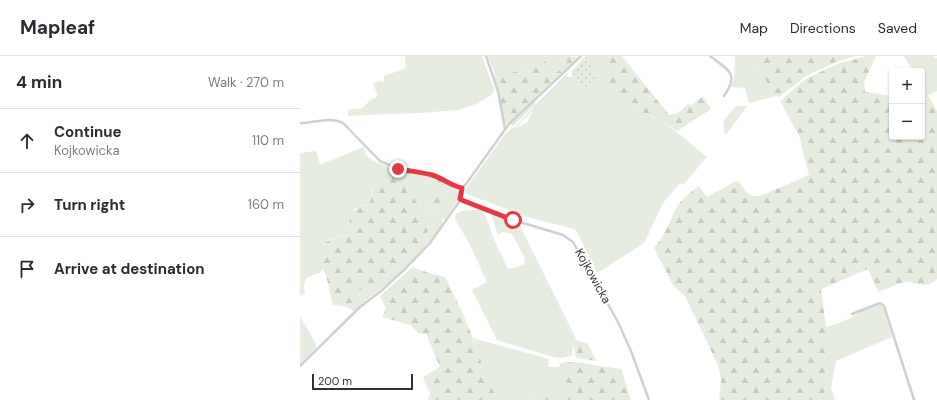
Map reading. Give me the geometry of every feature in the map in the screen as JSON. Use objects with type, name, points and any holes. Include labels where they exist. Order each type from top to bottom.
[{"type":"street","points":[[486,56],[498,91],[505,130]]},
{"type":"street","points":[[300,366],[360,307],[381,291],[406,268],[430,243],[460,199],[462,188],[471,178],[505,130],[581,56]]},
{"type":"street","points":[[710,56],[732,75],[731,84],[724,96]]},
{"type":"street","points":[[300,123],[326,120],[339,121],[343,123],[376,157],[384,163],[398,169],[433,175],[462,188]]},
{"type":"street","name":"Kojkowicka","points":[[460,199],[513,220],[563,235],[573,242],[618,322],[631,351],[649,400]]},
{"type":"street","points":[[852,314],[880,303],[884,306],[914,400]]},
{"type":"green space","points":[[405,56],[482,56],[494,89],[493,93],[476,104],[458,110],[348,116],[348,110],[363,108],[369,101],[377,97],[373,83],[380,81],[384,82],[384,76],[406,68]]},
{"type":"green space","points":[[488,56],[564,56],[565,62],[561,69],[554,74],[547,63],[543,60],[497,79]]},
{"type":"green space","points":[[564,56],[578,57],[535,97],[535,105],[507,132],[513,125],[505,122],[493,73],[497,79],[499,79],[543,60],[547,63],[554,74],[563,66],[565,62]]},
{"type":"green space","points":[[586,56],[605,56],[611,63],[613,67],[609,76],[621,103],[663,121],[707,157],[683,185],[681,183],[679,184],[663,203],[644,243],[599,272],[597,272],[577,232],[574,229],[527,217],[467,194],[464,191],[506,133],[528,121],[535,105],[565,76],[570,77],[573,75],[584,88],[598,75],[584,58]]},
{"type":"green space","points":[[605,56],[622,56],[669,115],[678,113],[688,104],[691,105],[703,96],[711,109],[677,131],[663,121],[621,103],[604,82],[609,76],[613,67]]},
{"type":"green space","points":[[735,56],[750,56],[776,96],[749,103],[745,88],[731,87],[734,79]]},
{"type":"green space","points":[[750,56],[856,56],[838,61],[806,76],[779,97],[776,96]]},
{"type":"green space","points":[[867,56],[876,56],[864,82],[865,92],[889,96],[889,140],[925,140],[925,94],[928,95],[937,111],[937,279],[926,285],[903,282],[878,292],[868,269],[821,289],[826,327],[825,366],[827,389],[823,396],[817,400],[719,400],[721,380],[718,365],[685,296],[673,285],[654,248],[681,201],[699,186],[707,197],[738,180],[744,190],[749,194],[760,196],[809,175],[799,135],[780,101],[807,78],[840,63]]},
{"type":"green space","points":[[904,56],[933,56],[934,58],[937,58],[937,91],[928,95],[925,93],[925,68],[911,68]]},
{"type":"green space","points":[[584,58],[598,75],[584,88],[571,72]]},
{"type":"green space","points":[[736,106],[747,106],[725,136],[723,121]]},
{"type":"green space","points":[[363,147],[369,158],[385,166],[388,177],[372,188],[370,203],[354,209],[349,216],[350,234],[328,240],[323,245],[323,269],[321,272],[306,278],[304,286],[305,294],[300,296],[300,153],[316,151],[320,165]]},
{"type":"green space","points":[[385,166],[393,170],[408,173],[408,183],[410,188],[415,200],[425,215],[433,212],[429,201],[432,191],[438,185],[438,179],[458,191],[458,195],[449,187],[443,185],[441,188],[444,193],[443,201],[423,240],[410,256],[395,268],[378,286],[366,290],[358,289],[357,292],[359,297],[366,300],[354,311],[343,306],[333,305],[326,275],[323,270],[322,248],[327,242],[350,234],[349,216],[355,209],[370,203],[373,187],[388,177]]},
{"type":"green space","points":[[408,173],[427,175],[438,179],[438,185],[434,189],[430,204],[433,212],[425,215],[423,214],[408,183]]},
{"type":"green space","points":[[443,185],[453,189],[459,198],[445,219],[442,219],[442,224],[426,246],[398,275],[366,300],[361,299],[357,292],[358,289],[378,286],[395,268],[410,256],[423,240],[443,201],[444,193],[441,188]]},
{"type":"green space","points":[[474,210],[484,212],[493,237],[508,269],[524,264],[525,258],[512,234],[503,232],[498,235],[491,214],[519,224],[577,341],[575,340],[573,343],[572,356],[561,358],[553,357],[497,340],[472,290],[487,282],[469,243],[455,219],[456,214],[461,211]]},
{"type":"green space","points":[[413,267],[445,277],[464,315],[487,377],[498,400],[428,400],[430,394],[423,377],[440,367],[426,334],[418,333],[411,325],[382,317],[386,308],[380,296]]},
{"type":"green space","points":[[881,304],[883,306],[892,337],[836,361],[831,388],[835,400],[817,400],[823,396],[827,389],[825,366],[826,327],[851,318],[858,312]]},
{"type":"green space","points":[[300,316],[316,344],[316,348],[300,364]]},
{"type":"green space","points":[[473,338],[549,359],[548,367],[561,366],[571,395],[543,395],[527,400],[498,400],[488,382]]},
{"type":"green space","points":[[575,340],[587,343],[597,361],[576,358],[573,343]]},
{"type":"green space","points":[[574,362],[621,369],[631,400],[527,400],[543,395],[571,395],[559,363]]},
{"type":"waterway","points":[[565,68],[570,56]]},
{"type":"waterway","points":[[509,134],[568,73]]},
{"type":"route","points":[[398,169],[433,175],[443,179],[450,184],[462,188],[460,199],[513,220]]}]
